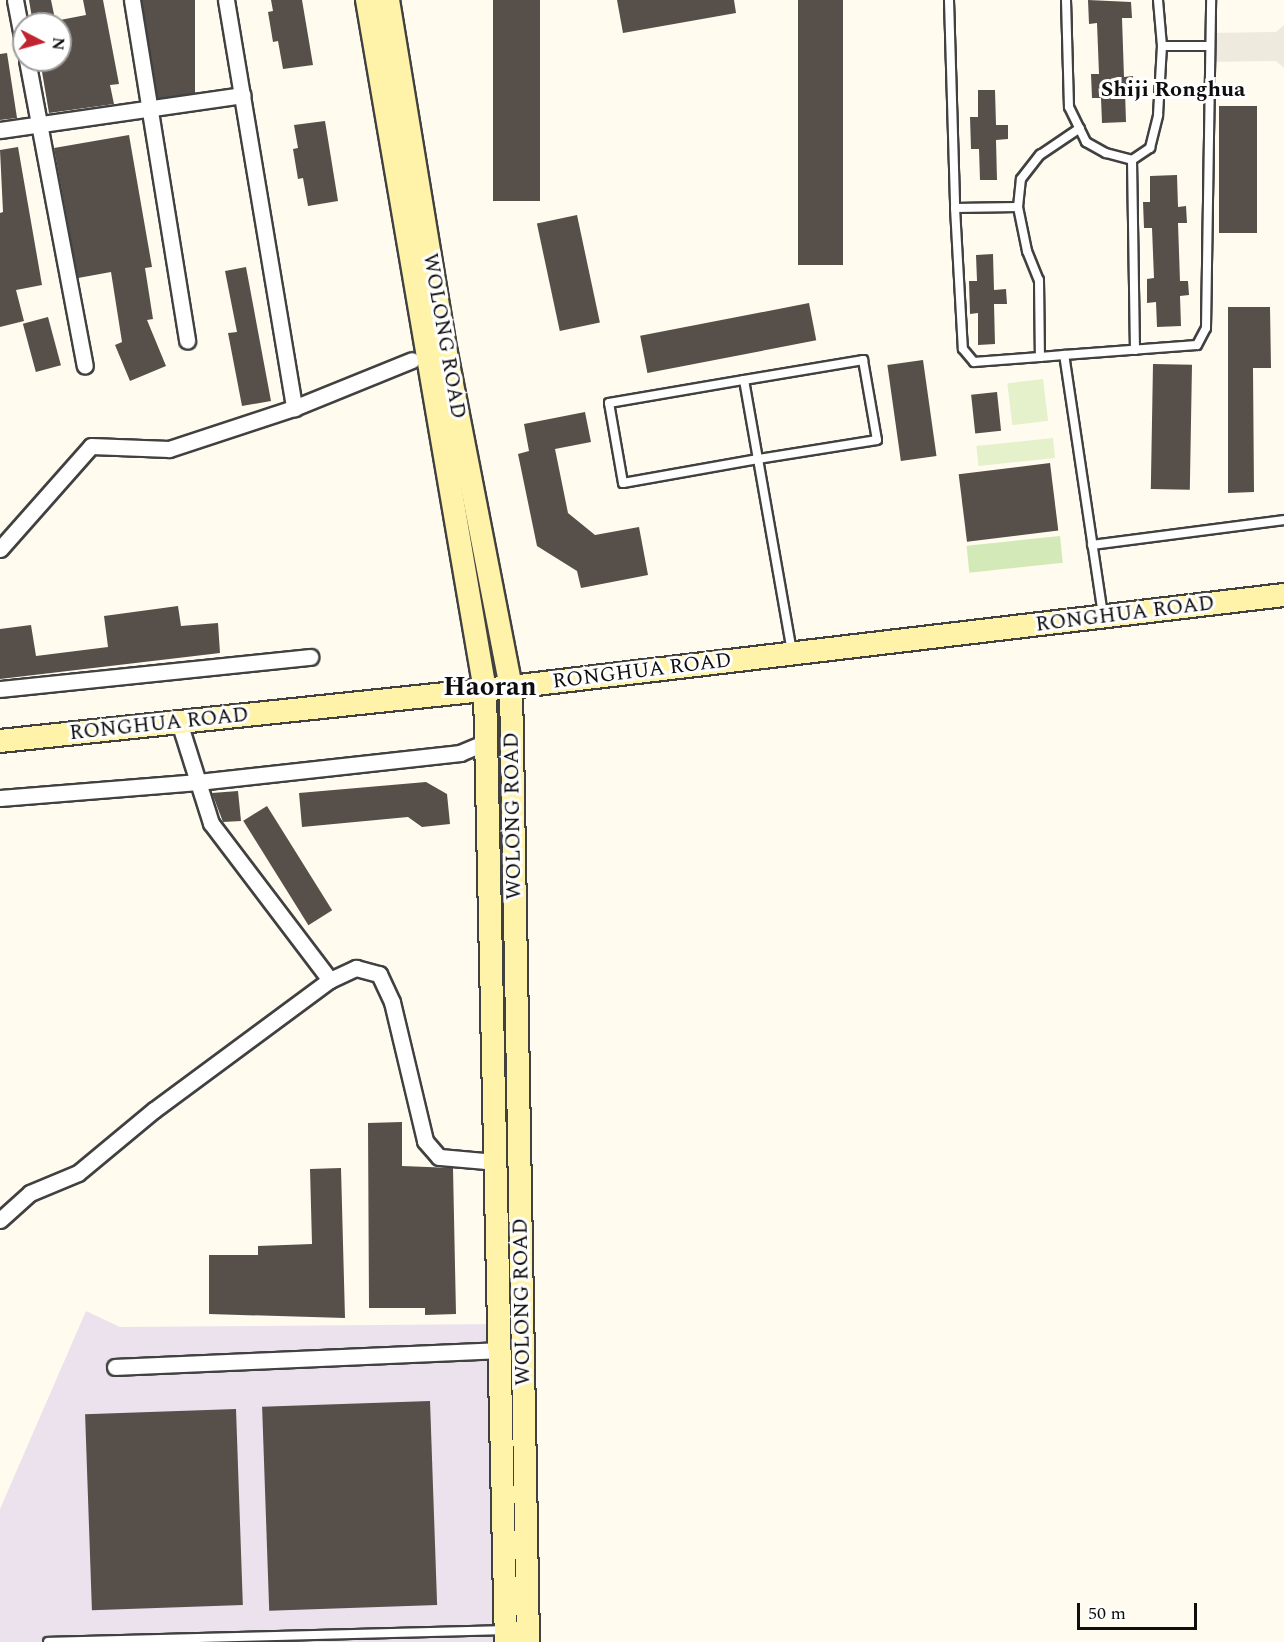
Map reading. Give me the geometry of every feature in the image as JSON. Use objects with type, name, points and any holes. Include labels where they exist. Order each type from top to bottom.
[{"type":"main road","name":"WOLONG ROAD","points":[[367,0],[485,690],[506,1636]]},
{"type":"main road","name":"WOLONG ROAD","points":[[388,0],[446,353],[511,687],[528,1642]]},
{"type":"main road","name":"RONGHUA ROAD","points":[[0,741],[485,690],[1284,595]]},
{"type":"street","points":[[132,0],[187,341]]},
{"type":"street","points":[[226,0],[294,408]]},
{"type":"street","points":[[29,72],[86,366]]},
{"type":"street","points":[[0,130],[242,95]]},
{"type":"street","points":[[0,549],[91,446],[169,449],[294,408],[412,360]]},
{"type":"street","points":[[0,689],[309,657]]},
{"type":"street","points":[[179,722],[211,823],[330,980]]},
{"type":"street","points":[[0,798],[198,782],[460,753],[486,742]]},
{"type":"street","points":[[0,1220],[30,1193],[78,1173],[154,1110],[330,980],[356,968],[379,974],[392,1002],[425,1141],[439,1157],[496,1162]]},
{"type":"street","points":[[115,1366],[501,1350]]},
{"type":"lane","points":[[950,0],[955,207],[963,349],[974,362],[1197,345],[1206,328],[1211,0]]},
{"type":"lane","points":[[1066,0],[1069,106],[1086,142],[1106,153],[1132,160],[1150,148],[1158,115],[1162,46],[1158,0]]},
{"type":"lane","points":[[1162,46],[1210,46]]},
{"type":"lane","points":[[1040,357],[1039,279],[1027,251],[1018,207],[1021,179],[1040,155],[1080,128]]},
{"type":"lane","points":[[1132,160],[1135,350]]},
{"type":"lane","points":[[955,207],[1018,207]]},
{"type":"lane","points":[[1064,355],[1103,617]]},
{"type":"lane","points":[[863,360],[877,440],[623,483],[609,403],[744,380],[863,360]]},
{"type":"lane","points":[[744,380],[792,654]]},
{"type":"lane","points":[[1092,545],[1284,520]]},
{"type":"lane","points":[[48,1642],[506,1636]]},
{"type":"shaded area","points":[[1284,25],[1284,68],[1276,61],[1210,62],[1210,33],[1276,32]]},
{"type":"shaded area","points":[[86,1311],[120,1327],[500,1324],[506,1642],[0,1642],[0,1509]]},
{"type":"green space","points":[[1043,379],[1048,421],[1012,425],[1007,383]]},
{"type":"green space","points":[[1053,438],[1055,458],[979,466],[976,446]]},
{"type":"green space","points":[[1060,536],[1063,563],[969,573],[967,546]]},
{"type":"building","points":[[29,0],[51,0],[54,12],[31,12]]},
{"type":"building","points":[[83,0],[103,0],[119,84],[110,85],[114,104],[49,113],[42,72],[72,72],[72,18],[86,15]]},
{"type":"building","points":[[142,0],[195,0],[195,98],[142,98]]},
{"type":"building","points":[[271,0],[302,0],[313,65],[283,69],[278,41],[273,42],[268,12],[273,11]]},
{"type":"building","points":[[493,0],[540,0],[540,201],[493,201]]},
{"type":"building","points":[[617,0],[734,0],[736,13],[623,33]]},
{"type":"building","points":[[798,0],[843,0],[843,265],[798,265]]},
{"type":"building","points":[[1088,0],[1131,2],[1132,18],[1122,18],[1124,77],[1133,76],[1134,91],[1125,91],[1126,122],[1102,123],[1101,98],[1092,98],[1091,74],[1099,74],[1097,23],[1089,24]]},
{"type":"building","points":[[7,53],[17,118],[0,120],[0,54]]},
{"type":"building","points":[[978,90],[995,90],[996,125],[1008,125],[1008,139],[996,140],[997,180],[980,180],[979,149],[971,149],[970,117],[978,117]]},
{"type":"building","points":[[1219,106],[1257,106],[1257,233],[1219,233]]},
{"type":"building","points":[[325,121],[338,201],[308,206],[303,178],[298,179],[293,149],[298,148],[294,125]]},
{"type":"building","points":[[129,135],[152,267],[145,268],[153,319],[147,320],[166,366],[130,381],[115,345],[122,342],[111,272],[78,278],[54,148]]},
{"type":"building","points":[[18,147],[42,285],[16,290],[24,321],[0,327],[0,213],[3,212],[0,150]]},
{"type":"building","points":[[1177,175],[1178,207],[1186,206],[1187,223],[1178,223],[1180,281],[1188,281],[1189,295],[1180,296],[1181,326],[1157,327],[1156,302],[1147,303],[1147,279],[1154,278],[1152,228],[1144,228],[1143,202],[1150,202],[1150,176]]},
{"type":"building","points":[[577,215],[600,323],[560,331],[537,224]]},
{"type":"building","points":[[993,254],[994,290],[1006,289],[1007,304],[994,304],[995,344],[978,345],[978,313],[970,314],[969,281],[977,281],[976,255]]},
{"type":"building","points":[[246,267],[271,401],[242,406],[228,333],[237,332],[225,271]]},
{"type":"building","points":[[809,303],[816,340],[647,373],[640,336]]},
{"type":"building","points":[[1228,307],[1270,307],[1271,368],[1253,368],[1254,492],[1228,493]]},
{"type":"building","points":[[48,317],[61,365],[36,372],[23,324]]},
{"type":"building","points":[[923,360],[936,456],[901,461],[887,365]]},
{"type":"building","points":[[1153,364],[1192,365],[1190,490],[1151,489]]},
{"type":"building","points":[[997,392],[1001,431],[975,434],[971,395]]},
{"type":"building","points":[[585,412],[591,442],[555,449],[568,513],[595,535],[639,527],[648,575],[581,588],[577,571],[537,546],[518,454],[529,451],[524,424]]},
{"type":"building","points":[[1050,463],[1058,530],[967,542],[959,474]]},
{"type":"building","points":[[178,606],[181,626],[218,623],[220,653],[0,679],[0,629],[31,625],[36,656],[108,647],[104,616]]},
{"type":"building","points":[[426,782],[447,794],[450,824],[422,827],[408,817],[302,827],[299,793]]},
{"type":"building","points":[[238,791],[241,821],[223,822],[212,793]]},
{"type":"building","points":[[267,806],[332,910],[308,925],[243,821]]},
{"type":"building","points":[[402,1122],[402,1166],[453,1168],[456,1314],[425,1315],[425,1308],[369,1308],[368,1123]]},
{"type":"building","points":[[341,1168],[345,1318],[209,1314],[209,1255],[258,1255],[258,1246],[312,1244],[310,1169]]},
{"type":"building","points":[[430,1401],[437,1605],[269,1611],[262,1407]]},
{"type":"building","points":[[236,1409],[243,1605],[92,1610],[85,1414]]},
{"type":"district","name":"Shiji Ronghua","points":[[1173,90]]},
{"type":"district","name":"Haoran","points":[[490,688]]}]
